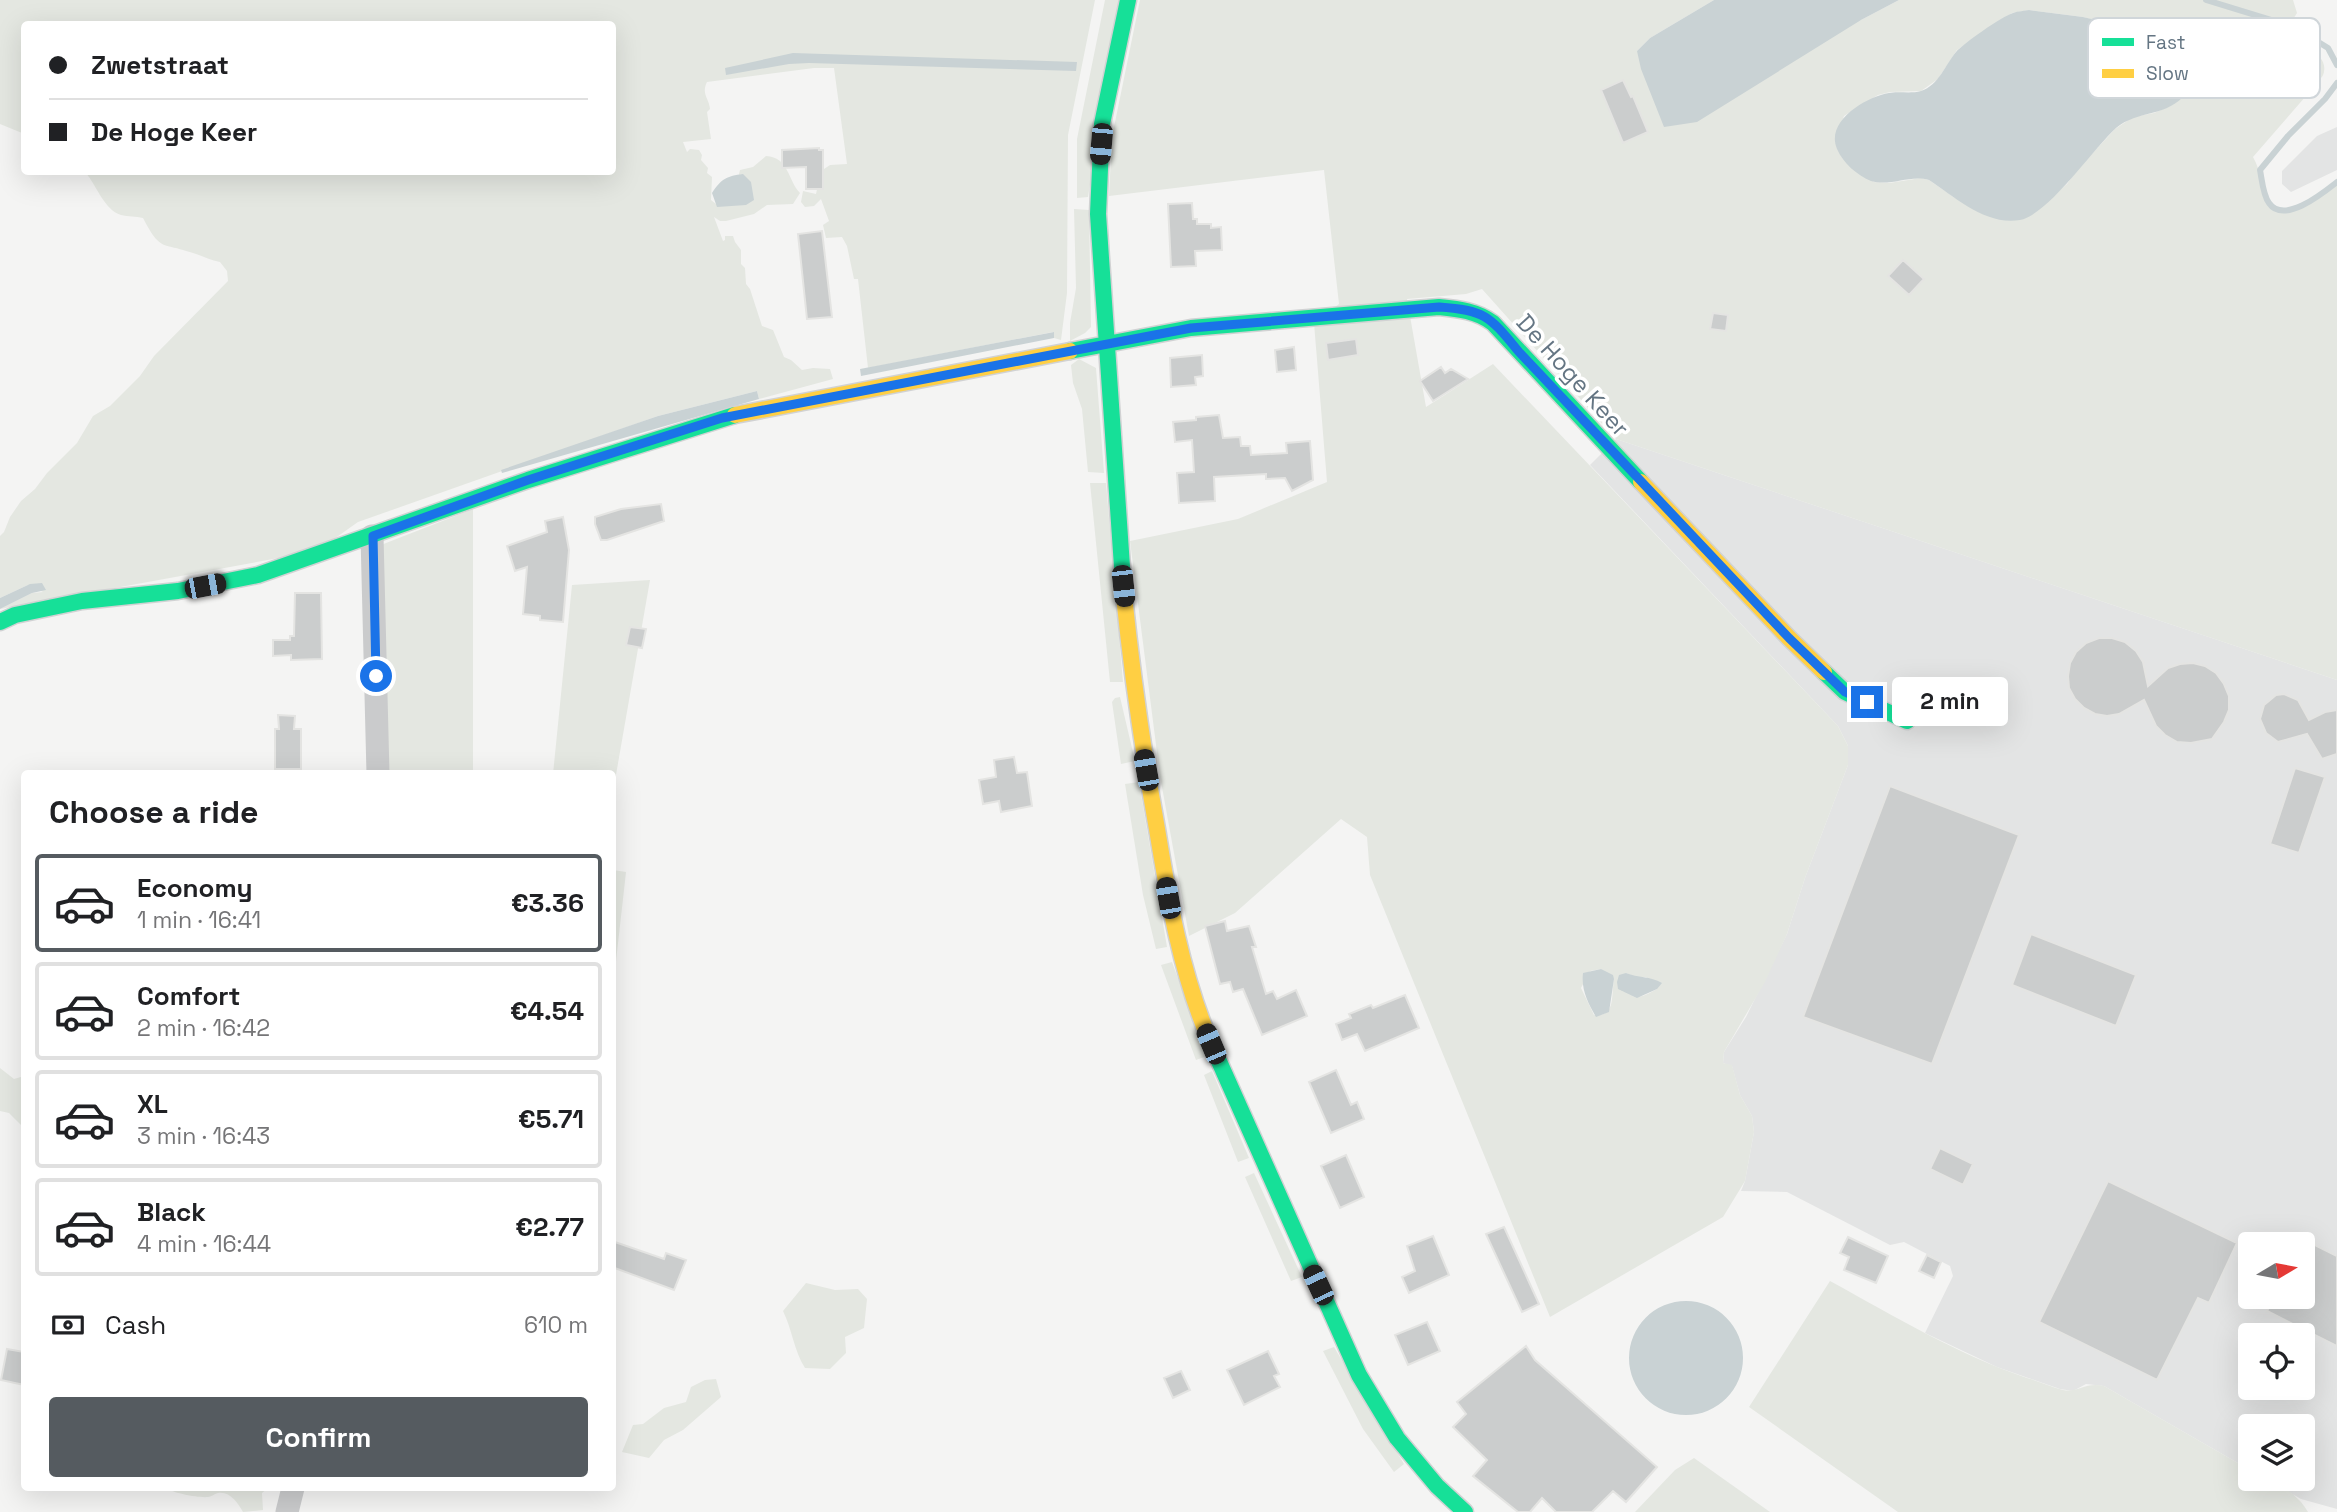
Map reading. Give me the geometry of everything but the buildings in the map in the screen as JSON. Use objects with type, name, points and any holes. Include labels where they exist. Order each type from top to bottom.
[{"type":"street","points":[[1128,0],[1102,124],[1098,214],[1121,559],[1136,706],[1170,909],[1188,983],[1201,1019],[1359,1375],[1397,1438],[1437,1486],[1465,1512]]},
{"type":"street","name":"De Hoge Keer","points":[[0,622],[15,615],[82,601],[178,591],[258,575],[528,480],[722,418],[1191,328],[1420,307],[1458,308],[1485,315],[1496,323],[1519,352],[1789,638],[1845,692],[1907,721]]},
{"type":"street","points":[[373,536],[378,770]]},
{"type":"street","points":[[287,1512],[292,1491]]},
{"type":"shaded area","points":[[0,0],[1095,0],[1068,135],[1067,293],[1061,340],[1054,338],[1053,332],[868,368],[858,279],[854,279],[847,246],[842,237],[826,238],[823,225],[829,221],[821,199],[814,206],[805,207],[801,202],[803,191],[816,194],[821,171],[830,165],[847,164],[834,68],[814,68],[707,82],[705,93],[710,109],[707,112],[711,139],[683,142],[687,152],[690,149],[699,150],[702,155],[701,160],[712,177],[711,200],[716,204],[738,178],[740,170],[753,167],[766,156],[774,157],[784,165],[800,193],[793,204],[767,205],[754,214],[726,221],[714,217],[723,241],[725,236],[733,236],[741,250],[746,284],[762,326],[773,330],[784,357],[802,370],[830,369],[833,379],[759,399],[757,391],[658,416],[358,522],[317,551],[0,609],[32,593],[43,592],[28,585],[0,598],[0,536],[21,501],[77,443],[93,416],[110,406],[140,376],[154,356],[228,281],[227,271],[220,262],[163,244],[154,236],[143,218],[115,212],[87,175],[616,175],[616,21],[21,21],[21,133],[0,124]]},
{"type":"shaded area","points":[[1105,0],[1119,0],[1088,197],[1077,198],[1077,139]]},
{"type":"shaded area","points":[[1140,0],[1714,0],[1650,38],[1637,51],[1861,20],[1899,0],[2293,0],[2297,13],[2294,18],[2088,18],[2029,10],[2012,13],[1957,50],[1938,79],[1921,91],[1878,95],[1844,116],[1835,139],[1843,159],[1874,182],[1889,183],[1921,178],[1929,180],[1955,198],[2030,216],[2067,184],[2115,129],[2133,117],[2154,113],[2170,106],[2176,98],[2304,98],[2253,157],[2267,199],[2273,207],[2281,210],[2312,200],[2337,182],[2337,680],[1616,439],[1482,289],[1466,294],[1407,299],[1426,407],[1493,364],[1838,726],[1848,746],[1848,765],[1787,934],[1765,982],[1724,1052],[1723,1063],[1732,1065],[1740,1095],[1752,1116],[1754,1132],[1745,1181],[1723,1217],[1550,1317],[1370,875],[1367,837],[1341,819],[1235,913],[1189,936],[1160,776],[1130,541],[1238,519],[1327,482],[1314,323],[1339,304],[1324,170],[1109,196],[1112,137]],"holes":[[[1601,969],[1614,979],[1611,1004],[1606,1013],[1594,1015],[1581,988],[1590,971]],[[1626,973],[1646,977],[1657,989],[1643,996],[1634,996],[1629,989]]]},
{"type":"shaded area","points":[[1714,0],[1899,0],[1861,20],[1697,122],[1664,127],[1641,69],[1637,51],[1650,38]]},
{"type":"shaded area","points":[[2029,10],[2088,18],[2088,98],[2182,98],[2171,106],[2133,118],[2116,128],[2057,194],[2044,206],[2020,220],[2007,221],[1983,214],[1929,180],[1915,178],[1886,183],[1871,181],[1847,164],[1837,149],[1835,139],[1842,120],[1850,112],[1880,95],[1917,92],[1927,88],[1933,84],[1956,52],[2007,15]]},
{"type":"shaded area","points":[[793,53],[1077,62],[1076,71],[809,63],[726,75],[725,68]]},
{"type":"shaded area","points":[[2320,57],[2324,64],[2320,79]]},
{"type":"shaded area","points":[[2337,127],[2337,170],[2291,192],[2282,184],[2282,171],[2317,136]]},
{"type":"shaded area","points":[[743,174],[751,182],[754,200],[746,205],[717,207],[712,193],[715,188],[725,179]]},
{"type":"shaded area","points":[[1074,209],[1089,210],[1091,327],[1070,341],[1076,288]]},
{"type":"shaded area","points":[[1054,332],[1054,338],[861,376],[860,369]]},
{"type":"shaded area","points":[[1079,359],[1096,368],[1104,473],[1088,472],[1082,409],[1073,383],[1071,365]]},
{"type":"shaded area","points":[[757,391],[759,399],[502,473],[501,470],[658,416]]},
{"type":"shaded area","points":[[1616,439],[2337,680],[2337,1509],[2301,1499],[2287,1491],[2315,1491],[2315,1414],[2238,1414],[2238,1463],[2104,1386],[2086,1384],[2073,1391],[2060,1389],[1997,1367],[1925,1333],[1953,1276],[1950,1266],[1904,1242],[1890,1245],[1787,1192],[1741,1191],[1754,1132],[1752,1116],[1740,1095],[1732,1066],[1723,1063],[1724,1052],[1746,1017],[1787,934],[1848,765],[1848,746],[1838,726],[1590,465]]},
{"type":"shaded area","points":[[1090,483],[1106,483],[1123,682],[1110,682]]},
{"type":"shaded area","points":[[473,509],[473,770],[388,770],[381,545]]},
{"type":"shaded area","points":[[650,580],[616,775],[616,770],[553,770],[572,585]]},
{"type":"shaded area","points":[[42,583],[46,590],[32,593],[0,609],[0,598],[30,584]]},
{"type":"shaded area","points":[[1120,697],[1135,761],[1121,764],[1112,702]]},
{"type":"shaded area","points":[[1139,782],[1167,947],[1156,949],[1143,895],[1125,784]]},
{"type":"shaded area","points":[[616,871],[626,872],[616,961]]},
{"type":"shaded area","points":[[1172,962],[1207,1056],[1196,1060],[1161,965]]},
{"type":"shaded area","points":[[1601,969],[1613,975],[1614,979],[1609,1012],[1596,1017],[1584,991],[1583,973]]},
{"type":"shaded area","points":[[1626,973],[1662,983],[1657,989],[1637,998],[1618,989],[1619,975]]},
{"type":"shaded area","points":[[0,1068],[14,1079],[21,1077],[21,1125],[9,1113],[0,1111]]},
{"type":"shaded area","points":[[1212,1071],[1249,1158],[1238,1162],[1204,1075]]},
{"type":"shaded area","points":[[1254,1173],[1302,1277],[1291,1281],[1245,1177]]},
{"type":"shaded area","points":[[1830,1281],[1926,1334],[2027,1378],[2063,1390],[2091,1385],[2104,1386],[2238,1463],[2238,1491],[2288,1491],[2298,1498],[2308,1512],[1898,1512],[1749,1407]]},
{"type":"shaded area","points":[[806,1283],[835,1290],[858,1289],[867,1299],[864,1328],[845,1337],[846,1353],[830,1369],[805,1368],[783,1311]]},
{"type":"shaded area","points":[[1686,1301],[1708,1306],[1726,1318],[1738,1336],[1743,1358],[1738,1380],[1726,1398],[1708,1410],[1686,1415],[1664,1410],[1646,1398],[1634,1380],[1629,1358],[1634,1336],[1646,1318],[1664,1306]]},
{"type":"shaded area","points":[[1334,1347],[1404,1464],[1394,1472],[1363,1429],[1323,1351]]},
{"type":"shaded area","points":[[716,1379],[721,1397],[683,1430],[664,1440],[649,1458],[622,1452],[633,1425],[643,1424],[664,1408],[686,1402],[691,1387],[705,1380]]},
{"type":"shaded area","points":[[1694,1458],[1770,1512],[1635,1512],[1675,1470]]},
{"type":"shaded area","points":[[174,1491],[264,1491],[262,1493],[263,1510],[243,1512],[230,1496],[222,1493],[198,1497]]},
{"type":"waterway","points":[[2206,0],[2265,18]]},
{"type":"waterway","points":[[2320,43],[2328,48],[2337,65]]},
{"type":"waterway","points":[[2337,83],[2260,170],[2267,200],[2276,209],[2284,211],[2303,205],[2337,182]]},
{"type":"traffic: fast","points":[[1124,596],[1098,214],[1102,124],[1128,0]]},
{"type":"traffic: fast","points":[[1070,351],[1191,328],[1439,307],[1467,311],[1493,323],[1641,482]]},
{"type":"traffic: fast","points":[[0,622],[15,615],[82,601],[178,591],[258,575],[528,480],[735,415]]},
{"type":"traffic: fast","points":[[1824,672],[1845,692],[1907,721]]},
{"type":"traffic: fast","points":[[1210,1041],[1359,1375],[1397,1438],[1437,1486],[1465,1512]]},
{"type":"traffic: slow","points":[[735,415],[1070,351]]},
{"type":"traffic: slow","points":[[1641,482],[1824,672]]},
{"type":"traffic: slow","points":[[1124,596],[1143,742],[1171,910],[1191,989],[1210,1041]]},
{"type":"route","points":[[376,676],[373,536],[528,480],[722,418],[1064,351],[1191,328],[1439,307],[1473,311],[1496,323],[1519,352],[1789,638],[1845,692],[1867,702]]}]
